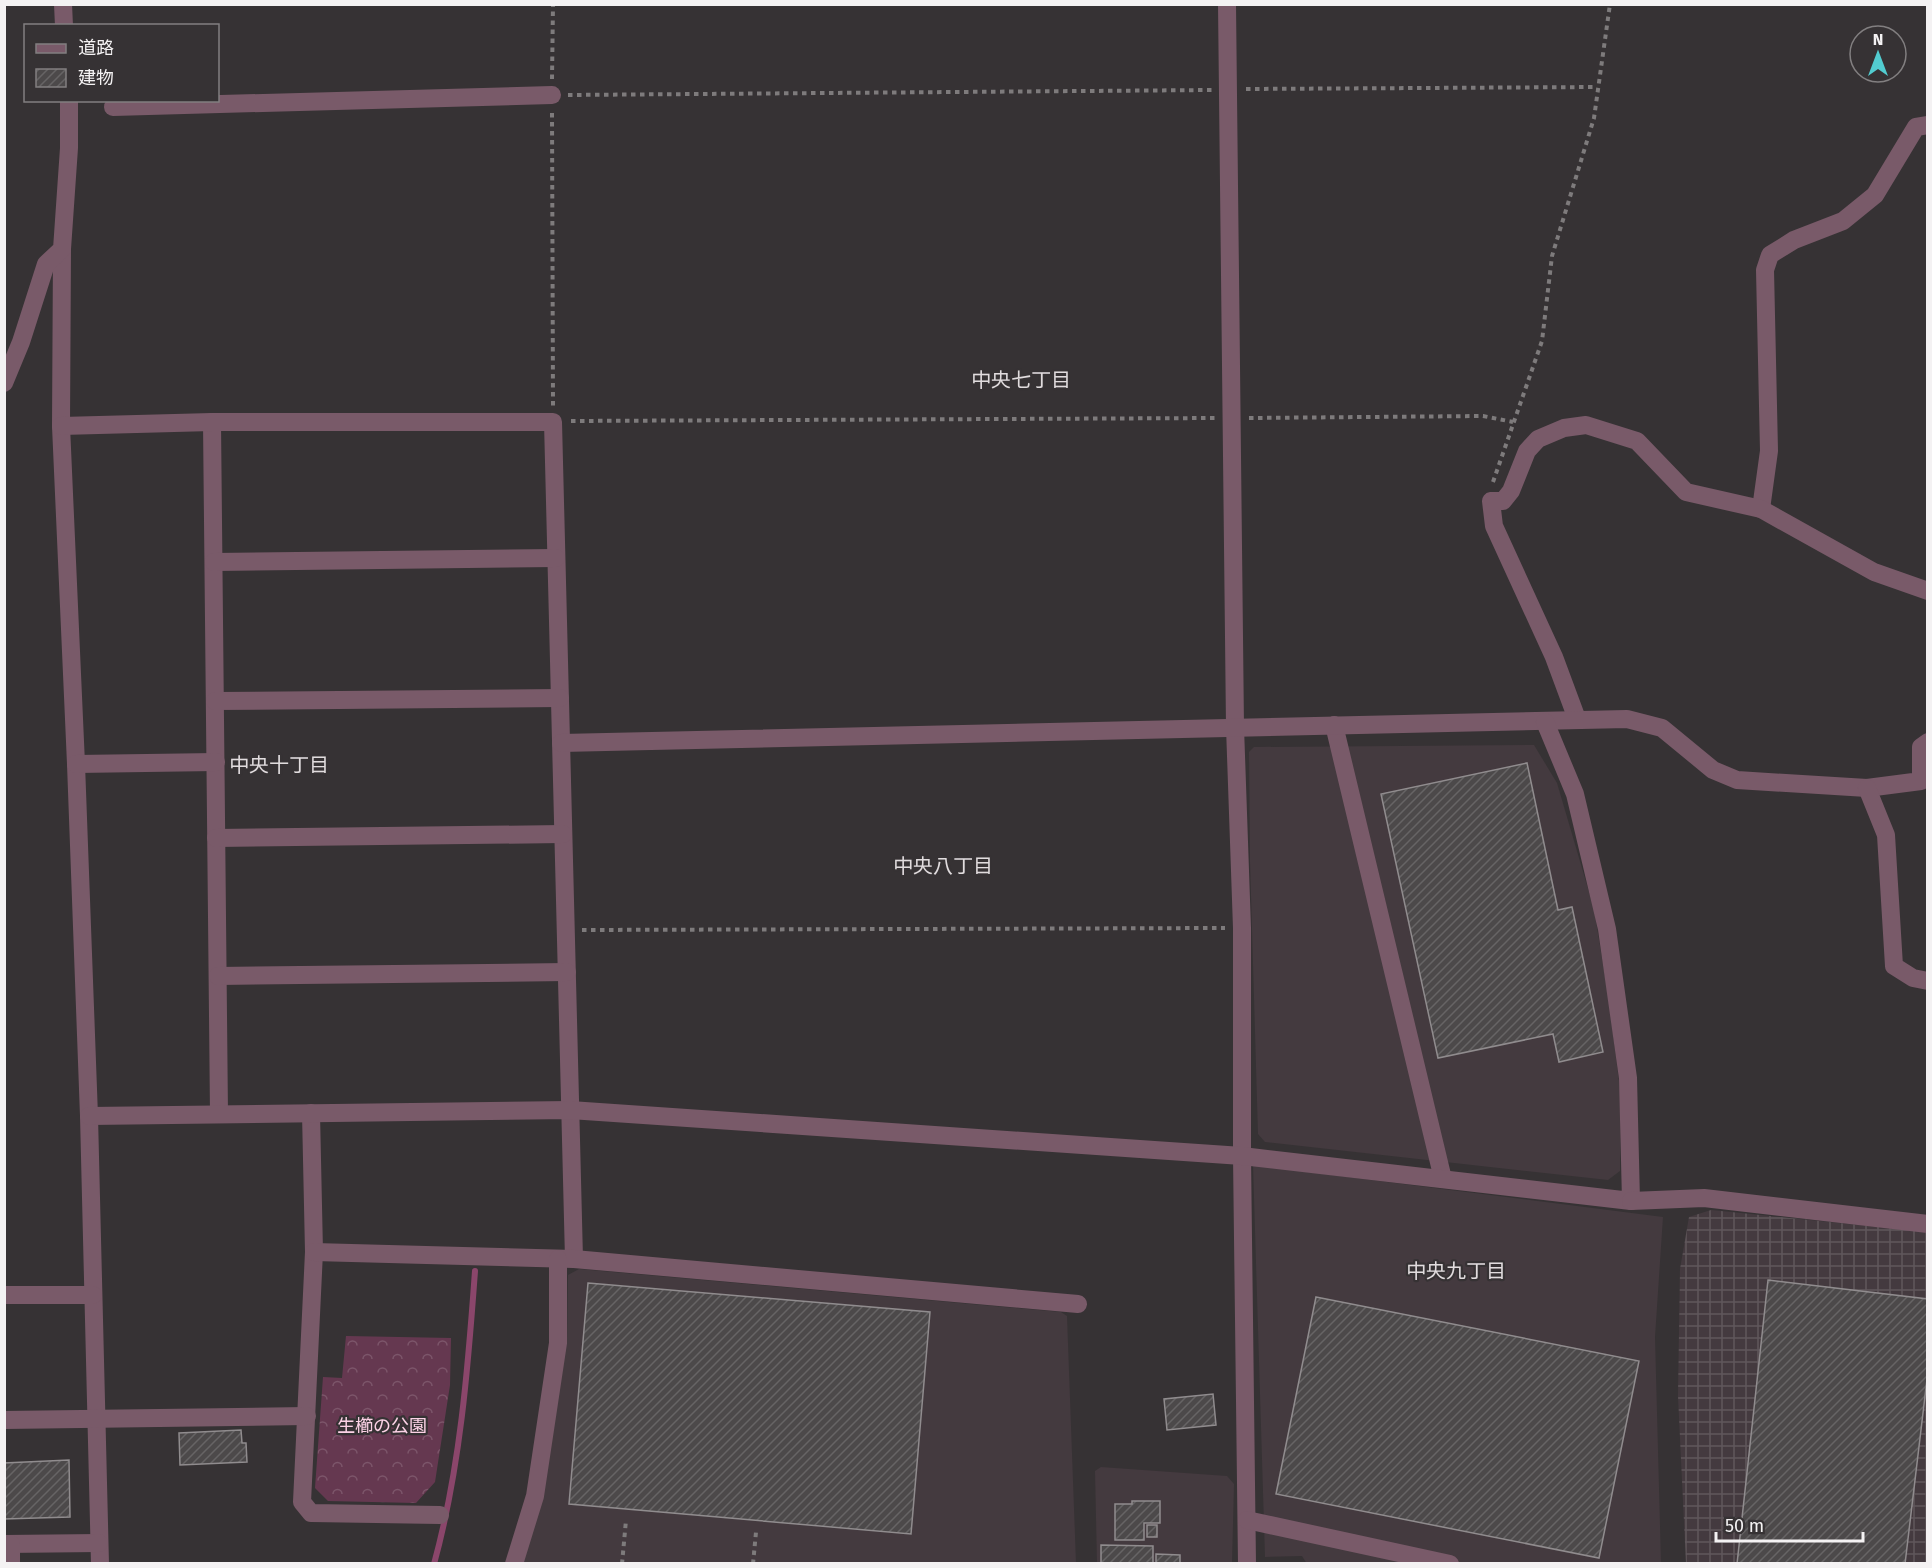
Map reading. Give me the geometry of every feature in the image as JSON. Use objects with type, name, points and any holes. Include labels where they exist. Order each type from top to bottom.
[{"type":"street","points":[[63,4],[64,24]]},
{"type":"street","points":[[1227,4],[1235,727],[1242,928],[1247,1563]]},
{"type":"street","points":[[113,107],[552,95]]},
{"type":"street","points":[[69,102],[69,148],[62,249],[60,426],[89,1116],[100,1563]]},
{"type":"street","points":[[1761,509],[1769,451],[1765,270],[1770,255],[1794,240],[1843,221],[1875,195],[1916,127],[1928,125]]},
{"type":"street","points":[[4,383],[21,342],[46,264],[62,249]]},
{"type":"street","points":[[212,422],[219,1114]]},
{"type":"street","points":[[60,426],[212,422],[553,422],[570,1110],[566,1259],[558,1343],[535,1496],[514,1563]]},
{"type":"street","points":[[1576,719],[1554,657],[1494,526],[1491,501],[1503,501],[1527,451],[1538,439],[1564,428],[1586,425],[1637,441],[1686,492],[1761,509],[1874,572],[1928,591]]},
{"type":"street","points":[[213,562],[556,558]]},
{"type":"street","points":[[215,700],[560,698]]},
{"type":"street","points":[[561,743],[1627,719],[1662,728],[1713,770],[1737,780],[1867,788],[1921,781],[1921,747],[1928,742]]},
{"type":"street","points":[[1545,722],[1575,794],[1607,929],[1628,1078],[1631,1201]]},
{"type":"street","points":[[1334,725],[1443,1179]]},
{"type":"street","points":[[76,764],[216,762]]},
{"type":"street","points":[[1867,788],[1886,835],[1894,966],[1913,978],[1928,981]]},
{"type":"street","points":[[216,838],[563,834]]},
{"type":"street","points":[[218,976],[567,972]]},
{"type":"street","points":[[89,1116],[570,1110],[1242,1156],[1631,1201],[1704,1198],[1928,1224]]},
{"type":"street","points":[[311,1113],[314,1252],[302,1502],[311,1513],[440,1515]]},
{"type":"street","points":[[314,1252],[566,1259],[1078,1304]]},
{"type":"street","points":[[4,1295],[93,1295]]},
{"type":"street","points":[[4,1420],[307,1416]]},
{"type":"street","points":[[1247,1520],[1450,1563]]},
{"type":"street","points":[[11,1563],[8,1544],[99,1543]]},
{"type":"path","points":[[553,4],[553,422],[1483,416],[1513,422]]},
{"type":"path","points":[[1491,501],[1494,477],[1542,341],[1552,256],[1594,118],[1610,4]]},
{"type":"path","points":[[552,95],[1597,87]]},
{"type":"path","points":[[566,930],[1242,928]]},
{"type":"path","points":[[622,1563],[626,1520]]},
{"type":"path","points":[[753,1563],[756,1532]]},
{"type":"shaded area","points":[[1534,745],[1557,783],[1594,909],[1620,1089],[1620,1171],[1608,1180],[1265,1142],[1258,1134],[1249,752],[1254,747]]},
{"type":"shaded area","points":[[1253,1165],[1663,1217],[1655,1337],[1661,1563],[1307,1564],[1302,1556],[1265,1557]]},
{"type":"shaded area","points":[[1711,1210],[1927,1232],[1927,1563],[1686,1564],[1678,1396],[1680,1269],[1689,1217]]},
{"type":"shaded area","points":[[579,1269],[1061,1312],[1067,1316],[1076,1563],[522,1564],[541,1503],[567,1337],[568,1275]]},
{"type":"shaded area","points":[[1101,1467],[1227,1476],[1234,1484],[1232,1563],[1097,1563],[1095,1471]]},
{"type":"green space","name":"生櫛の公園","points":[[346,1336],[451,1338],[450,1385],[435,1482],[416,1503],[328,1501],[315,1488],[323,1377],[342,1378]]},
{"type":"building","points":[[1527,763],[1558,910],[1572,907],[1603,1052],[1559,1062],[1553,1034],[1438,1058],[1381,794]]},
{"type":"building","points":[[1768,1280],[1928,1299],[1928,1371],[1905,1564],[1737,1564]]},
{"type":"building","points":[[588,1283],[930,1312],[911,1534],[569,1504]]},
{"type":"building","points":[[1316,1297],[1639,1361],[1599,1558],[1276,1494]]},
{"type":"building","points":[[1213,1394],[1216,1425],[1167,1430],[1164,1399]]},
{"type":"building","points":[[241,1430],[242,1443],[246,1443],[247,1462],[180,1465],[179,1433]]},
{"type":"building","points":[[69,1460],[70,1517],[4,1519],[4,1463]]},
{"type":"building","points":[[1132,1501],[1160,1501],[1160,1523],[1144,1523],[1144,1540],[1115,1540],[1115,1504],[1132,1504]]},
{"type":"building","points":[[1147,1525],[1157,1525],[1157,1537],[1147,1537]]},
{"type":"building","points":[[1101,1545],[1153,1546],[1153,1564],[1101,1564]]},
{"type":"building","points":[[1156,1554],[1180,1555],[1180,1564],[1156,1564]]},
{"type":"waterway","points":[[434,1564],[457,1455],[475,1271]]},
{"type":"district","name":"中央七丁目","points":[[1021,380]]},
{"type":"district","name":"中央十丁目","points":[[279,765]]},
{"type":"district","name":"中央八丁目","points":[[943,866]]},
{"type":"district","name":"中央九丁目","points":[[1456,1271]]}]
